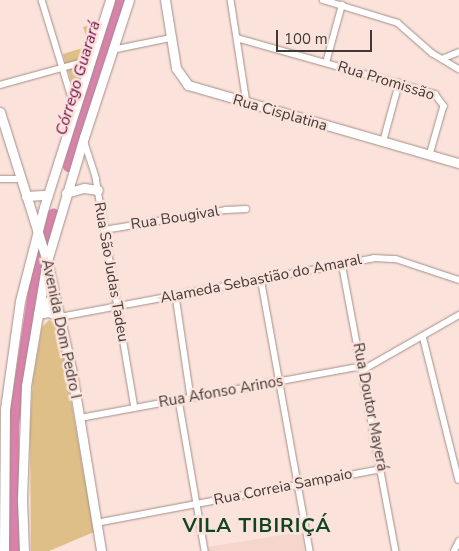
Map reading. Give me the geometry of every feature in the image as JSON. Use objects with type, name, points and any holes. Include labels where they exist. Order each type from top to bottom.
[{"type":"main road","points":[[4,551],[4,437],[8,378],[20,301],[39,236],[48,195],[110,0]]},
{"type":"main road","points":[[24,551],[24,414],[46,258],[129,0]]},
{"type":"main road","name":"Rua Cisplatina","points":[[165,0],[178,72],[188,85],[459,163]]},
{"type":"main road","name":"Avenida Dom Pedro I","points":[[0,112],[46,258],[55,294],[80,418],[102,551]]},
{"type":"main road","points":[[66,193],[84,188],[98,190]]},
{"type":"main road","points":[[26,196],[48,195]]},
{"type":"main road","points":[[38,314],[55,294]]},
{"type":"main road","points":[[38,314],[49,312],[60,316]]},
{"type":"street","points":[[42,0],[76,110]]},
{"type":"street","points":[[231,0],[247,103]]},
{"type":"street","points":[[323,0],[398,23],[442,60],[459,69]]},
{"type":"street","points":[[326,63],[342,5]]},
{"type":"street","points":[[112,50],[171,38]]},
{"type":"street","name":"Rua Promissão","points":[[237,38],[435,94],[444,103],[430,155]]},
{"type":"street","points":[[442,60],[459,52]]},
{"type":"street","points":[[0,85],[92,60]]},
{"type":"street","points":[[383,142],[399,83]]},
{"type":"street","name":"Rua São Judas Tadeu","points":[[84,137],[98,190],[135,408]]},
{"type":"street","points":[[0,179],[20,179]]},
{"type":"street","name":"Rua Bougival","points":[[104,230],[226,210],[246,209]]},
{"type":"street","name":"Alameda Sebastião do Amaral","points":[[60,316],[176,296],[342,263],[389,258],[446,273],[459,280]]},
{"type":"street","name":"Rua Doutor Mayerá","points":[[342,263],[396,551]]},
{"type":"street","points":[[261,278],[310,551]]},
{"type":"street","points":[[176,296],[192,398]]},
{"type":"street","name":"Rua Afonso Arinos","points":[[80,418],[280,381],[363,368],[459,315]]},
{"type":"street","points":[[423,336],[459,480]]},
{"type":"street","points":[[179,400],[205,551]]},
{"type":"street","name":"Rua Correia Sampaio","points":[[96,522],[381,469]]},
{"type":"street","points":[[454,551],[459,540]]},
{"type":"shaded area","points":[[97,23],[75,94],[63,54],[89,46],[83,27]]},
{"type":"shaded area","points":[[49,320],[56,324],[59,332],[94,532],[49,551],[31,551],[30,429],[33,379],[42,327]]},
{"type":"shaded area","points":[[301,532],[304,551],[208,551],[208,547]]},
{"type":"waterway","name":"Córrego Guarará","points":[[68,166],[120,0]]},
{"type":"waterway","name":"Córrego Guarará","points":[[14,551],[13,424],[35,279],[53,213]]},
{"type":"district","name":"VILA TIBIRIÇÁ","points":[[257,525]]}]
